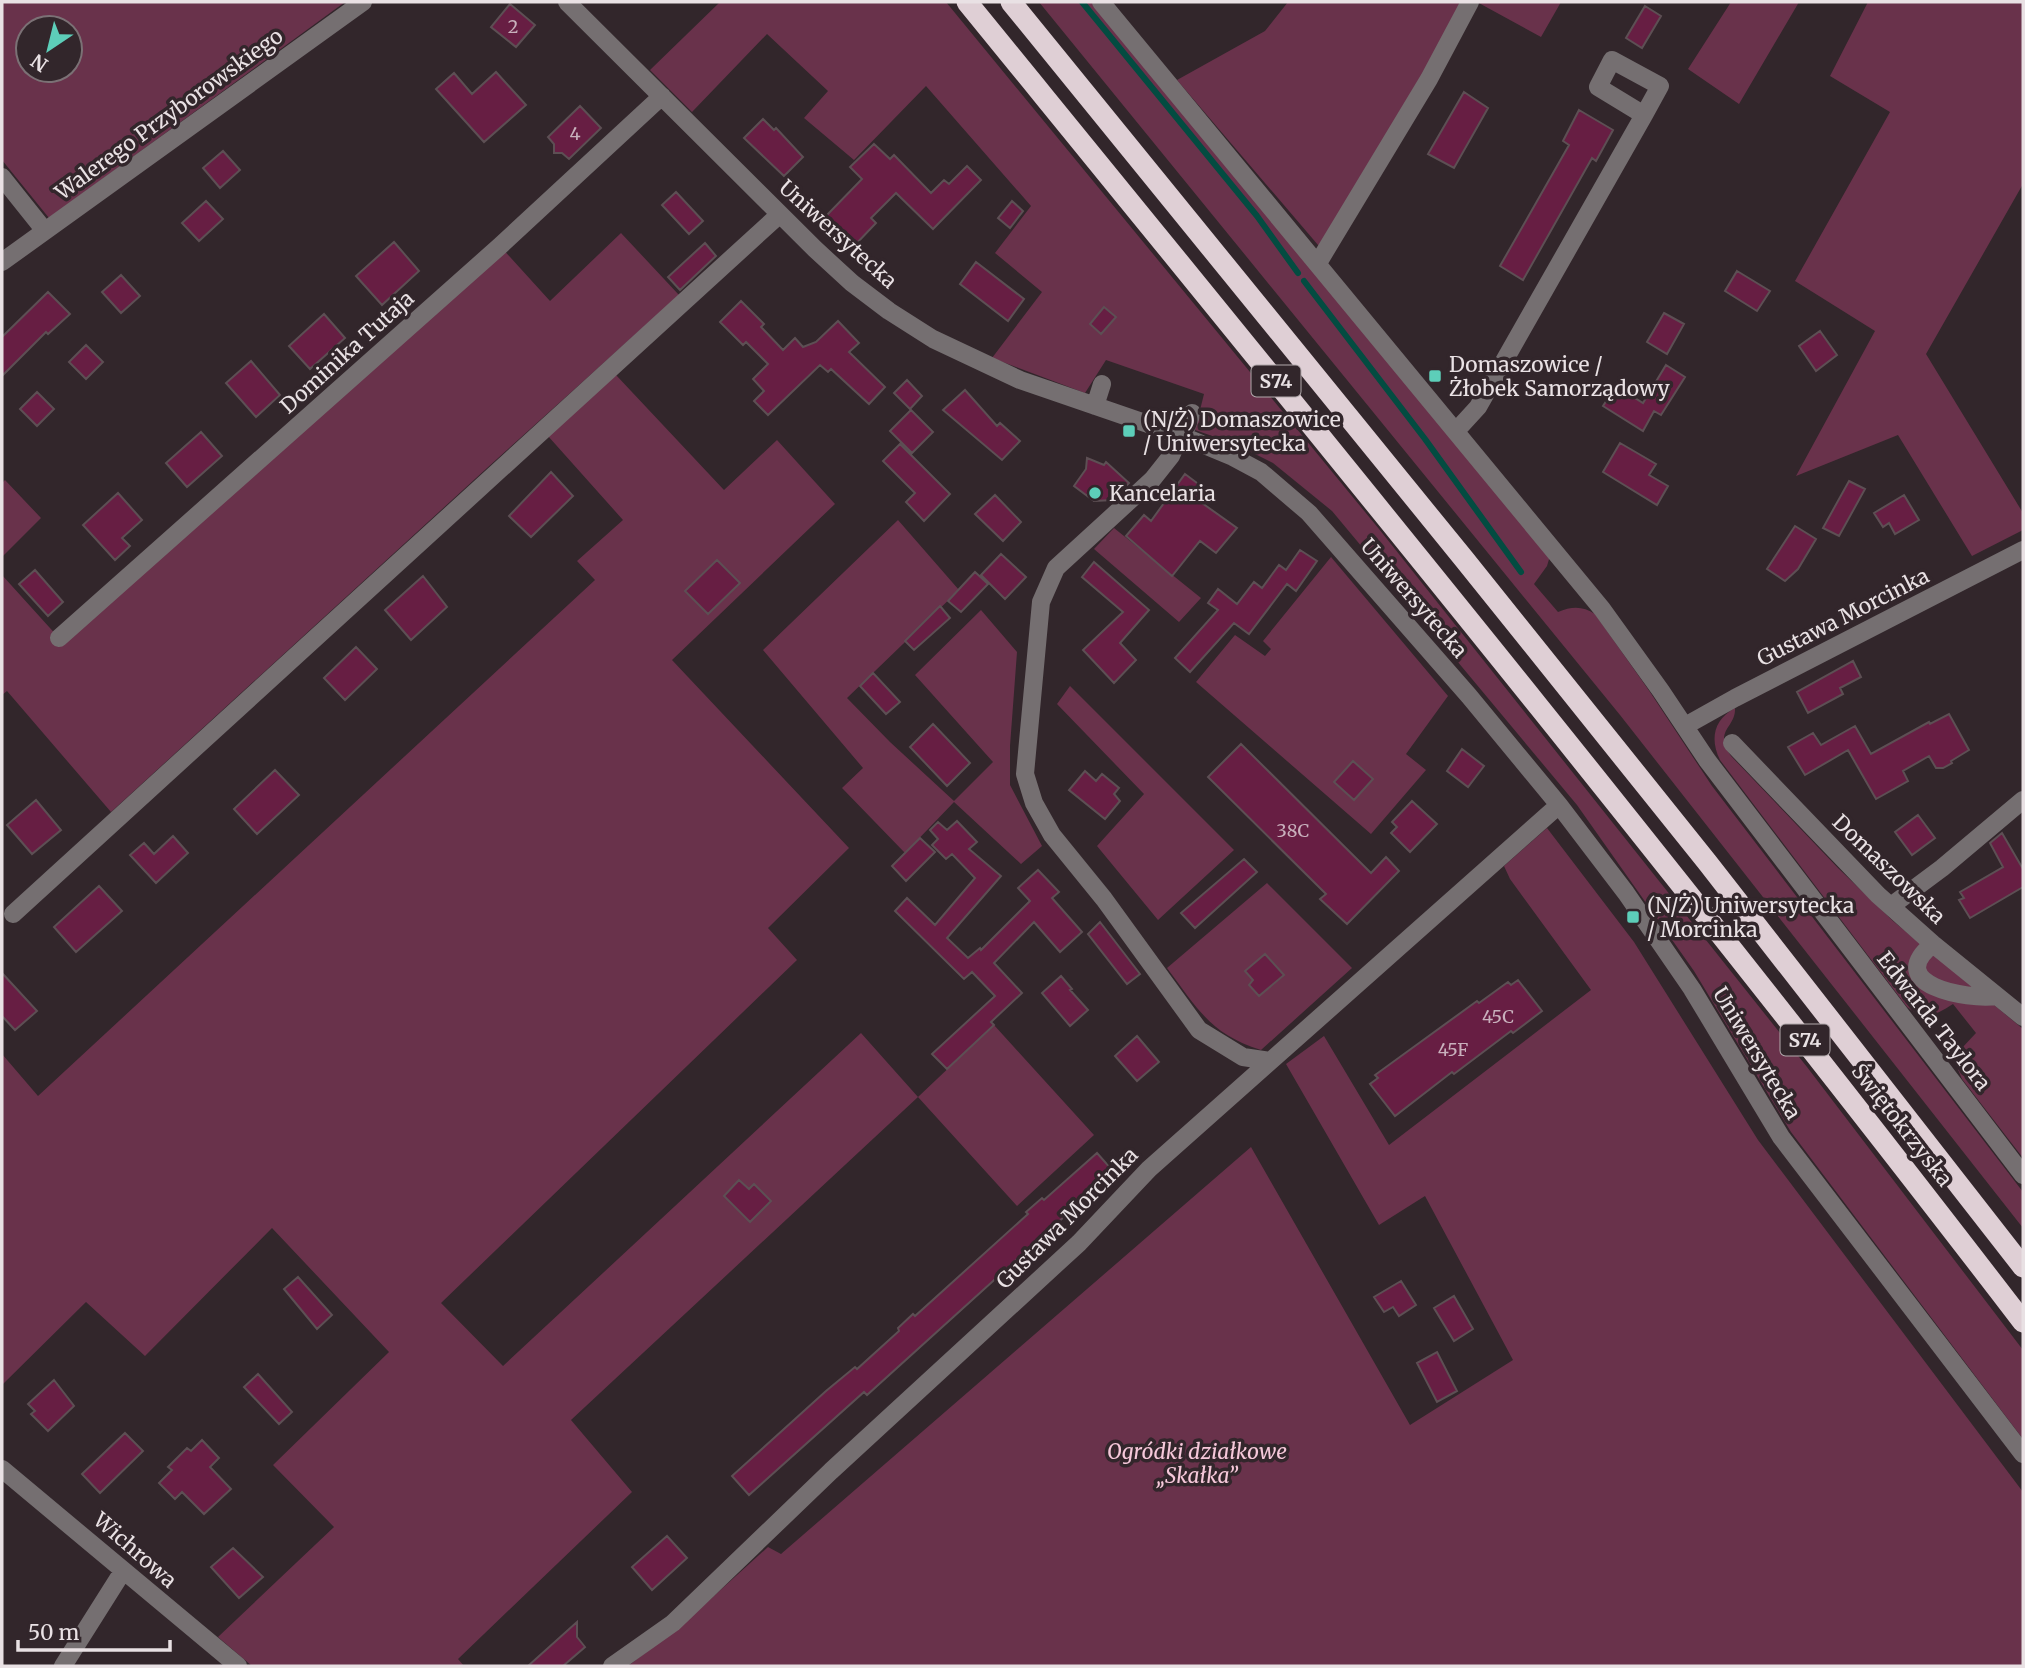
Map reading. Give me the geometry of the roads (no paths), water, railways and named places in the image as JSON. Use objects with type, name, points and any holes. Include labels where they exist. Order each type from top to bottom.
[{"type":"highway","name":"Świętokrzyska","points":[[967,2],[1584,761],[1816,1054],[2023,1322]]},
{"type":"highway","name":"Świętokrzyska","points":[[1011,2],[1465,559],[1707,862],[2023,1267]]},
{"type":"street","name":"Walerego Przyborowskiego","points":[[2,262],[363,2]]},
{"type":"street","name":"Uniwersytecka","points":[[567,2],[780,214],[852,283],[889,311],[933,339],[1020,380],[1233,457],[1261,472],[1309,513],[1469,696],[1559,805],[1626,893],[1692,989],[1781,1137],[2023,1454]]},
{"type":"street","name":"Edwarda Taylora","points":[[1101,2],[1555,549],[1622,635],[1707,760],[2023,1175]]},
{"type":"street","points":[[1318,263],[1429,79],[1470,2]]},
{"type":"street","name":"Dominika Tutaja","points":[[59,638],[500,246],[662,96]]},
{"type":"street","points":[[1456,431],[1478,407],[1644,116]]},
{"type":"street","points":[[2,177],[46,231]]},
{"type":"street","points":[[13,914],[780,214]]},
{"type":"street","points":[[1095,406],[1102,384]]},
{"type":"street","points":[[1192,413],[1171,456],[1152,480],[1056,568],[1041,602],[1025,774],[1034,803],[1052,835],[1104,899],[1199,1030],[1243,1057],[1270,1061]]},
{"type":"street","name":"Gustawa Morcinka","points":[[1685,726],[2023,550]]},
{"type":"street","name":"Domaszowska","points":[[1732,743],[1891,906],[2023,1017]]},
{"type":"street","points":[[1891,906],[1942,868],[2023,800]]},
{"type":"street","name":"Gustawa Morcinka","points":[[612,1666],[673,1623],[831,1471],[1079,1243],[1149,1169],[1559,805]]},
{"type":"street","points":[[1933,944],[1922,955],[1917,967],[1920,977],[1928,986],[1970,997],[1996,996]]},
{"type":"street","name":"Wichrowa","points":[[2,1469],[238,1666]]},
{"type":"street","points":[[63,1666],[123,1571]]},
{"type":"waterway","points":[[1082,2],[1257,216],[1298,273]]},
{"type":"waterway","points":[[1304,281],[1425,439],[1521,572]]},
{"type":"place","name":"Domaszowice / Żłobek Samorządowy","points":[[1435,376]]},
{"type":"place","name":"(N/Ż) Domaszowice / Uniwersytecka","points":[[1129,431]]},
{"type":"place","name":"Kancelaria","points":[[1095,493]]},
{"type":"place","name":"(N/Ż) Uniwersytecka / Morcinka","points":[[1633,917]]},
{"type":"park label","name":"Ogródki działkowe „Skałka”","points":[[1197,1463]]}]
